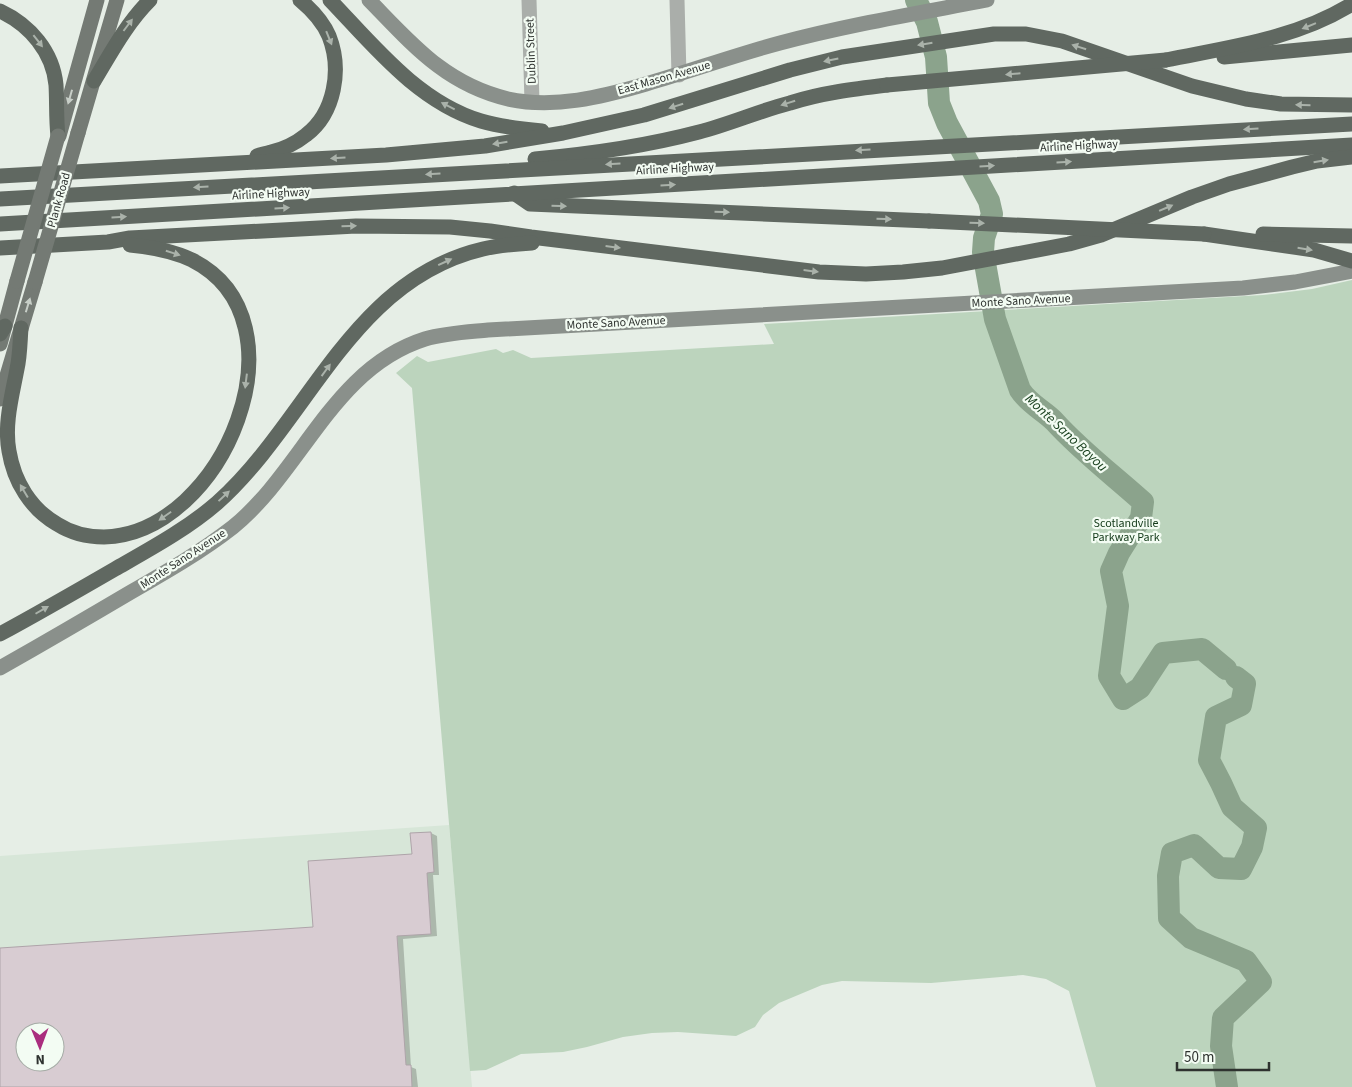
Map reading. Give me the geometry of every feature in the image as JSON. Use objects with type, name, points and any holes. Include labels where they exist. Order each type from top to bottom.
[{"type":"highway","points":[[94,82],[121,34],[135,15],[150,0]]},
{"type":"highway","points":[[250,162],[259,154],[285,147],[308,134],[322,117],[331,98],[336,66],[332,46],[320,21],[300,0]]},
{"type":"highway","points":[[330,0],[404,76],[441,103],[468,116],[510,128],[563,133]]},
{"type":"highway","points":[[1166,60],[1283,35],[1327,18],[1352,4]]},
{"type":"highway","points":[[0,11],[23,24],[40,42],[46,53],[54,72],[56,85],[58,136]]},
{"type":"highway","points":[[0,176],[436,151],[485,146],[563,133],[665,109],[797,68],[842,57],[970,37],[1012,34],[1044,37],[1074,45],[1192,86],[1227,95],[1281,104],[1352,105]]},
{"type":"highway","points":[[458,173],[522,160],[638,146],[702,131],[807,98],[845,91],[887,85],[1352,45]]},
{"type":"highway","name":"Airline Highway","points":[[0,199],[1352,124]]},
{"type":"highway","name":"Airline Highway","points":[[0,224],[1352,146]]},
{"type":"highway","points":[[0,248],[108,242],[130,238],[373,226],[450,228],[490,231],[819,272],[884,274],[942,268],[1069,244],[1100,235],[1213,189],[1262,174],[1317,161],[1352,157]]},
{"type":"highway","points":[[514,193],[530,204],[1204,234],[1352,236]]},
{"type":"highway","points":[[1204,234],[1314,250],[1352,261]]},
{"type":"highway","points":[[0,634],[159,544],[215,504],[258,460],[355,331],[381,304],[404,286],[431,269],[464,254],[500,246],[532,243],[548,239]]},
{"type":"highway","points":[[21,328],[18,368],[10,402],[8,440],[11,462],[17,480],[37,509],[52,521],[68,530],[90,536],[119,536],[138,531],[152,524],[175,509],[192,494],[210,474],[224,452],[234,431],[241,408],[247,381],[248,350],[241,314],[226,288],[213,274],[193,261],[160,250],[108,242]]},
{"type":"main road","name":"Plank Road","points":[[0,344],[97,0]]},
{"type":"main road","name":"Plank Road","points":[[0,399],[117,0]]},
{"type":"street","name":"East Mason Avenue","points":[[369,0],[423,55],[449,74],[489,93],[508,99],[532,102],[563,102],[586,98],[679,74],[780,43],[987,0]]},
{"type":"street","name":"Dublin Street","points":[[529,0],[532,102]]},
{"type":"street","points":[[677,0],[679,74]]},
{"type":"street","name":"Monte Sano Avenue","points":[[0,668],[181,563],[224,534],[244,517],[271,488],[342,396],[357,380],[380,361],[402,348],[423,340],[443,335],[488,330],[1243,288],[1295,282],[1352,271]]},
{"type":"shaded area","points":[[449,825],[472,1087],[0,1087],[0,856]]},
{"type":"green space","name":"Scotlandville Parkway Park","points":[[1352,280],[1352,1087],[1096,1087],[1069,991],[1046,979],[1023,975],[931,983],[842,981],[822,985],[779,1003],[763,1015],[755,1027],[736,1036],[678,1032],[652,1033],[623,1037],[563,1052],[521,1054],[486,1070],[470,1071],[412,388],[396,373],[417,356],[428,362],[496,349],[503,353],[513,350],[531,358],[774,344],[764,324],[1263,295],[1312,289]]},
{"type":"building","points":[[431,832],[434,872],[427,873],[431,934],[397,936],[406,1065],[411,1065],[412,1087],[0,1087],[0,948],[313,927],[308,861],[412,854],[410,833]]},
{"type":"waterway","name":"Monte Sano Bayou","points":[[916,0],[927,22],[936,57],[939,103],[947,123],[989,201],[992,214],[984,238],[983,252],[995,319],[1020,390],[1075,443],[1143,502],[1141,518],[1119,553],[1111,571],[1118,606],[1109,676],[1123,699],[1140,688],[1163,653],[1202,649],[1226,669]]},
{"type":"waterway","name":"Monte Sano Bayou","points":[[1227,1087],[1221,1046],[1223,1018],[1261,982],[1246,961],[1191,938],[1169,918],[1168,876],[1172,853],[1194,845],[1219,868],[1241,869],[1252,847],[1256,828],[1232,807],[1209,760],[1216,717],[1241,705],[1245,684],[1236,677]]}]
